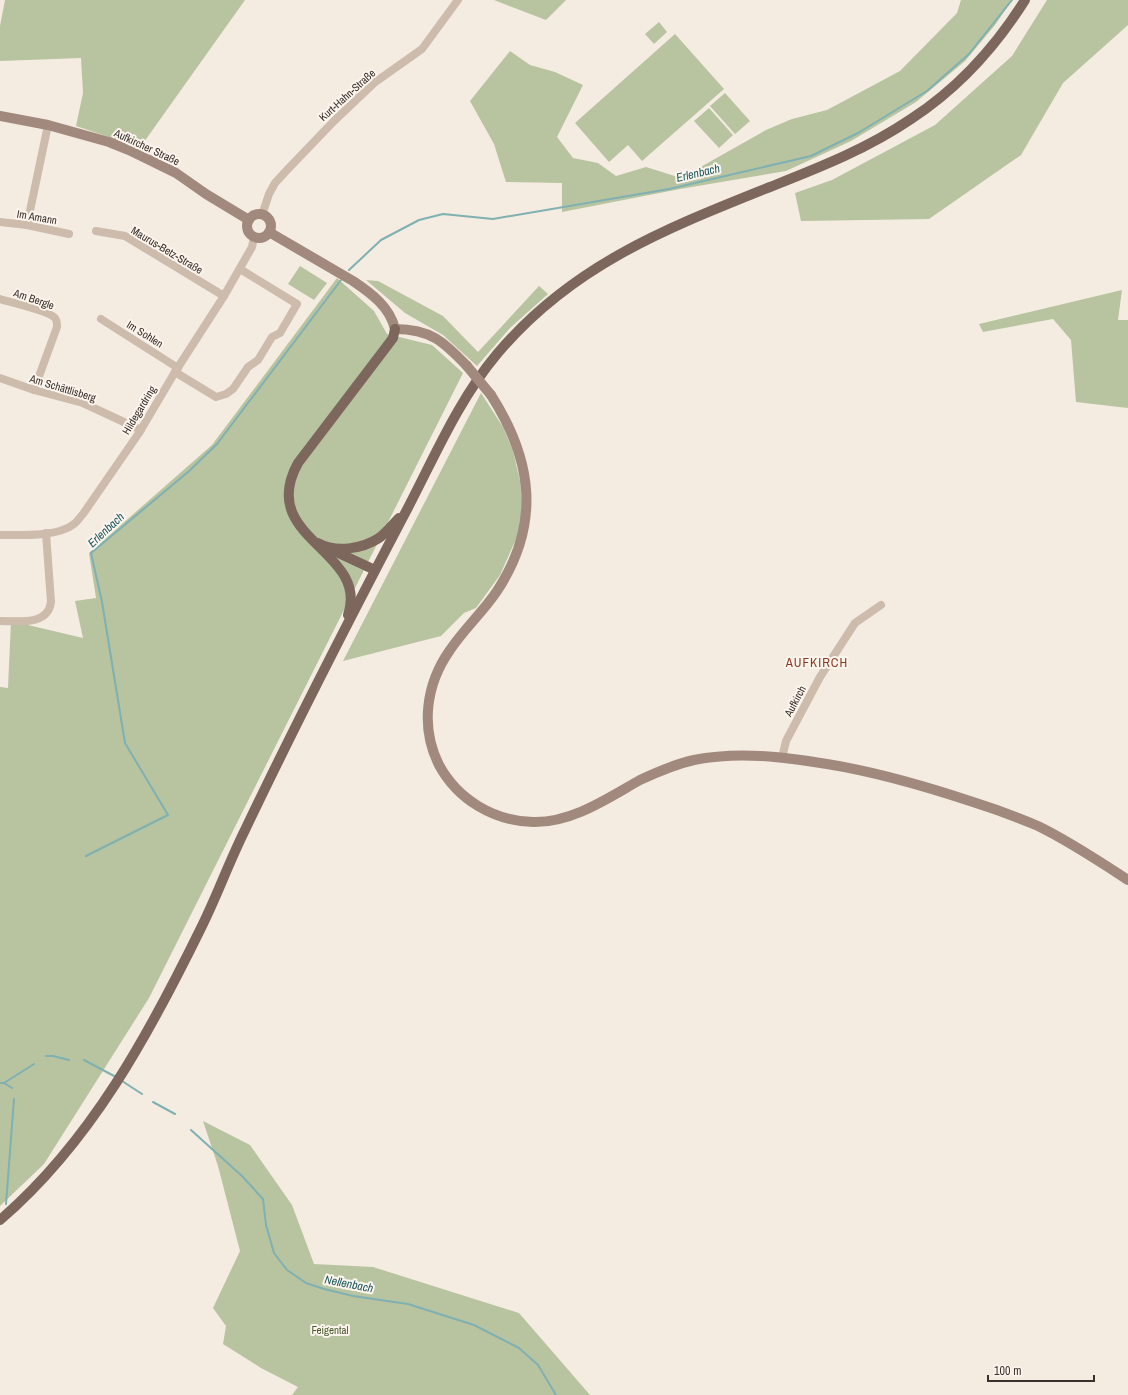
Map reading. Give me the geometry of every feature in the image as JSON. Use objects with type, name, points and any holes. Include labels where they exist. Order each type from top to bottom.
[{"type":"main road","points":[[0,1220],[36,1185],[64,1154],[107,1097],[144,1038],[202,925],[242,836],[341,636],[460,408],[483,372],[511,339],[542,309],[558,295],[597,267],[641,242],[709,212],[842,158],[895,130],[938,100],[979,60],[1002,33],[1025,0]]},
{"type":"main road","points":[[341,636],[350,610],[350,592],[346,576],[324,549],[304,532],[296,521],[290,506],[289,491],[295,469],[312,444],[388,346],[395,329]]},
{"type":"main road","points":[[324,549],[341,549],[361,546],[369,543],[385,533],[408,507]]},
{"type":"main road","points":[[324,549],[374,573]]},
{"type":"street","name":"Kurt-Hahn-Straße","points":[[262,215],[268,194],[275,183],[334,121],[374,83],[422,49],[458,0]]},
{"type":"street","name":"Aufkircher Straße","points":[[0,116],[48,125],[109,142],[129,150],[176,173],[206,194],[249,220]]},
{"type":"street","points":[[27,225],[48,125]]},
{"type":"street","points":[[256,215],[262,215],[268,219],[270,223],[269,232],[262,238],[254,237],[248,232],[247,227],[249,220],[256,215]]},
{"type":"street","name":"Im Amann","points":[[0,222],[27,225],[69,234]]},
{"type":"street","name":"Maurus-Betz-Straße","points":[[96,231],[125,236],[224,296]]},
{"type":"street","points":[[269,232],[366,290],[383,304],[389,312],[395,329],[418,330],[432,336],[447,346],[467,366],[491,395],[506,420],[516,441],[520,454],[527,505],[526,523],[522,539],[512,564],[497,590],[450,650],[437,672],[429,696],[427,720],[430,744],[439,764],[451,784],[469,800],[496,815],[515,821],[538,823],[564,818],[591,807],[644,778],[694,760],[742,756],[782,758],[860,770],[922,785],[986,805],[1040,827],[1100,861],[1128,880]]},
{"type":"street","name":"Hildegardring","points":[[0,535],[46,533],[65,529],[74,524],[83,514],[141,430],[224,296],[252,247],[254,237]]},
{"type":"street","name":"Im Sohlen","points":[[101,319],[216,397],[226,394],[233,389],[248,367],[258,360],[272,338],[280,333],[297,304],[240,269]]},
{"type":"street","name":"Am Bergle","points":[[0,299],[42,311],[56,318],[57,327],[34,390]]},
{"type":"street","name":"Am Schättlisberg","points":[[0,378],[34,390],[83,403],[141,430]]},
{"type":"street","points":[[0,620],[36,620],[43,617],[50,610],[51,602],[46,533]]},
{"type":"street","name":"Aufkirch","points":[[782,758],[786,741],[820,677],[843,641],[855,623],[881,605]]},
{"type":"green space","points":[[5,0],[245,0],[139,149],[127,143],[76,126],[83,93],[81,58],[0,61],[0,26]]},
{"type":"green space","points":[[494,0],[566,0],[546,20]]},
{"type":"green space","points":[[961,0],[1012,0],[995,25],[965,61],[916,102],[851,141],[786,171],[680,189],[562,212],[562,183],[506,182],[494,144],[470,101],[510,51],[530,65],[555,72],[583,85],[557,137],[573,158],[598,163],[616,176],[646,167],[681,178],[766,130],[792,119],[827,110],[900,71],[957,13]]},
{"type":"green space","points":[[1047,0],[1128,0],[1128,25],[1063,83],[1021,155],[929,219],[801,221],[795,193],[832,180],[935,125],[1012,56]]},
{"type":"green space","points":[[659,22],[667,32],[654,44],[645,34]]},
{"type":"green space","points":[[675,34],[724,89],[642,161],[628,145],[609,162],[575,123]]},
{"type":"green space","points":[[725,93],[750,121],[735,134],[710,106]]},
{"type":"green space","points":[[709,108],[733,135],[719,148],[694,121]]},
{"type":"green space","points":[[300,266],[327,283],[314,300],[288,284]]},
{"type":"green space","points":[[337,278],[374,311],[387,334],[432,345],[463,373],[149,998],[44,1164],[0,1206],[0,687],[8,688],[11,621],[83,638],[75,601],[96,598],[89,553],[212,445]]},
{"type":"green space","points":[[366,280],[378,281],[443,316],[478,352],[539,286],[548,294],[510,328],[477,366],[443,335],[405,313]]},
{"type":"green space","points":[[1122,290],[1118,320],[1128,320],[1128,408],[1076,402],[1071,340],[1053,319],[983,332],[979,324]]},
{"type":"green space","points":[[481,393],[503,427],[513,451],[520,481],[522,503],[520,530],[500,575],[476,608],[464,613],[441,636],[343,661]]},
{"type":"green space","name":"Feigental","points":[[203,1121],[250,1145],[292,1205],[314,1264],[373,1267],[519,1313],[590,1395],[292,1395],[298,1387],[261,1368],[223,1344],[226,1326],[213,1308],[240,1251],[218,1166]]},
{"type":"waterway","name":"Erlenbach","points":[[349,270],[381,240],[419,220],[443,214],[493,219],[669,189],[811,156],[858,133],[927,91],[969,54],[1012,0]]},
{"type":"waterway","name":"Erlenbach","points":[[86,856],[168,815],[125,743],[102,602],[91,553],[188,472],[217,444],[341,280]]},
{"type":"waterway","name":"Nellenbach","points":[[46,1056],[69,1060]]},
{"type":"waterway","name":"Nellenbach","points":[[84,1060],[116,1077]]},
{"type":"waterway","name":"Nellenbach","points":[[0,1083],[4,1083],[34,1064]]},
{"type":"waterway","name":"Nellenbach","points":[[122,1081],[142,1094]]},
{"type":"waterway","points":[[4,1083],[12,1088]]},
{"type":"waterway","points":[[6,1204],[14,1099]]},
{"type":"waterway","name":"Nellenbach","points":[[153,1102],[175,1114]]},
{"type":"waterway","name":"Nellenbach","points":[[191,1130],[242,1176],[263,1199],[266,1225],[274,1253],[287,1270],[306,1283],[324,1289],[353,1296],[408,1304],[474,1325],[519,1348],[538,1365],[556,1395]]},
{"type":"district","name":"AUFKIRCH","points":[[817,662]]}]
